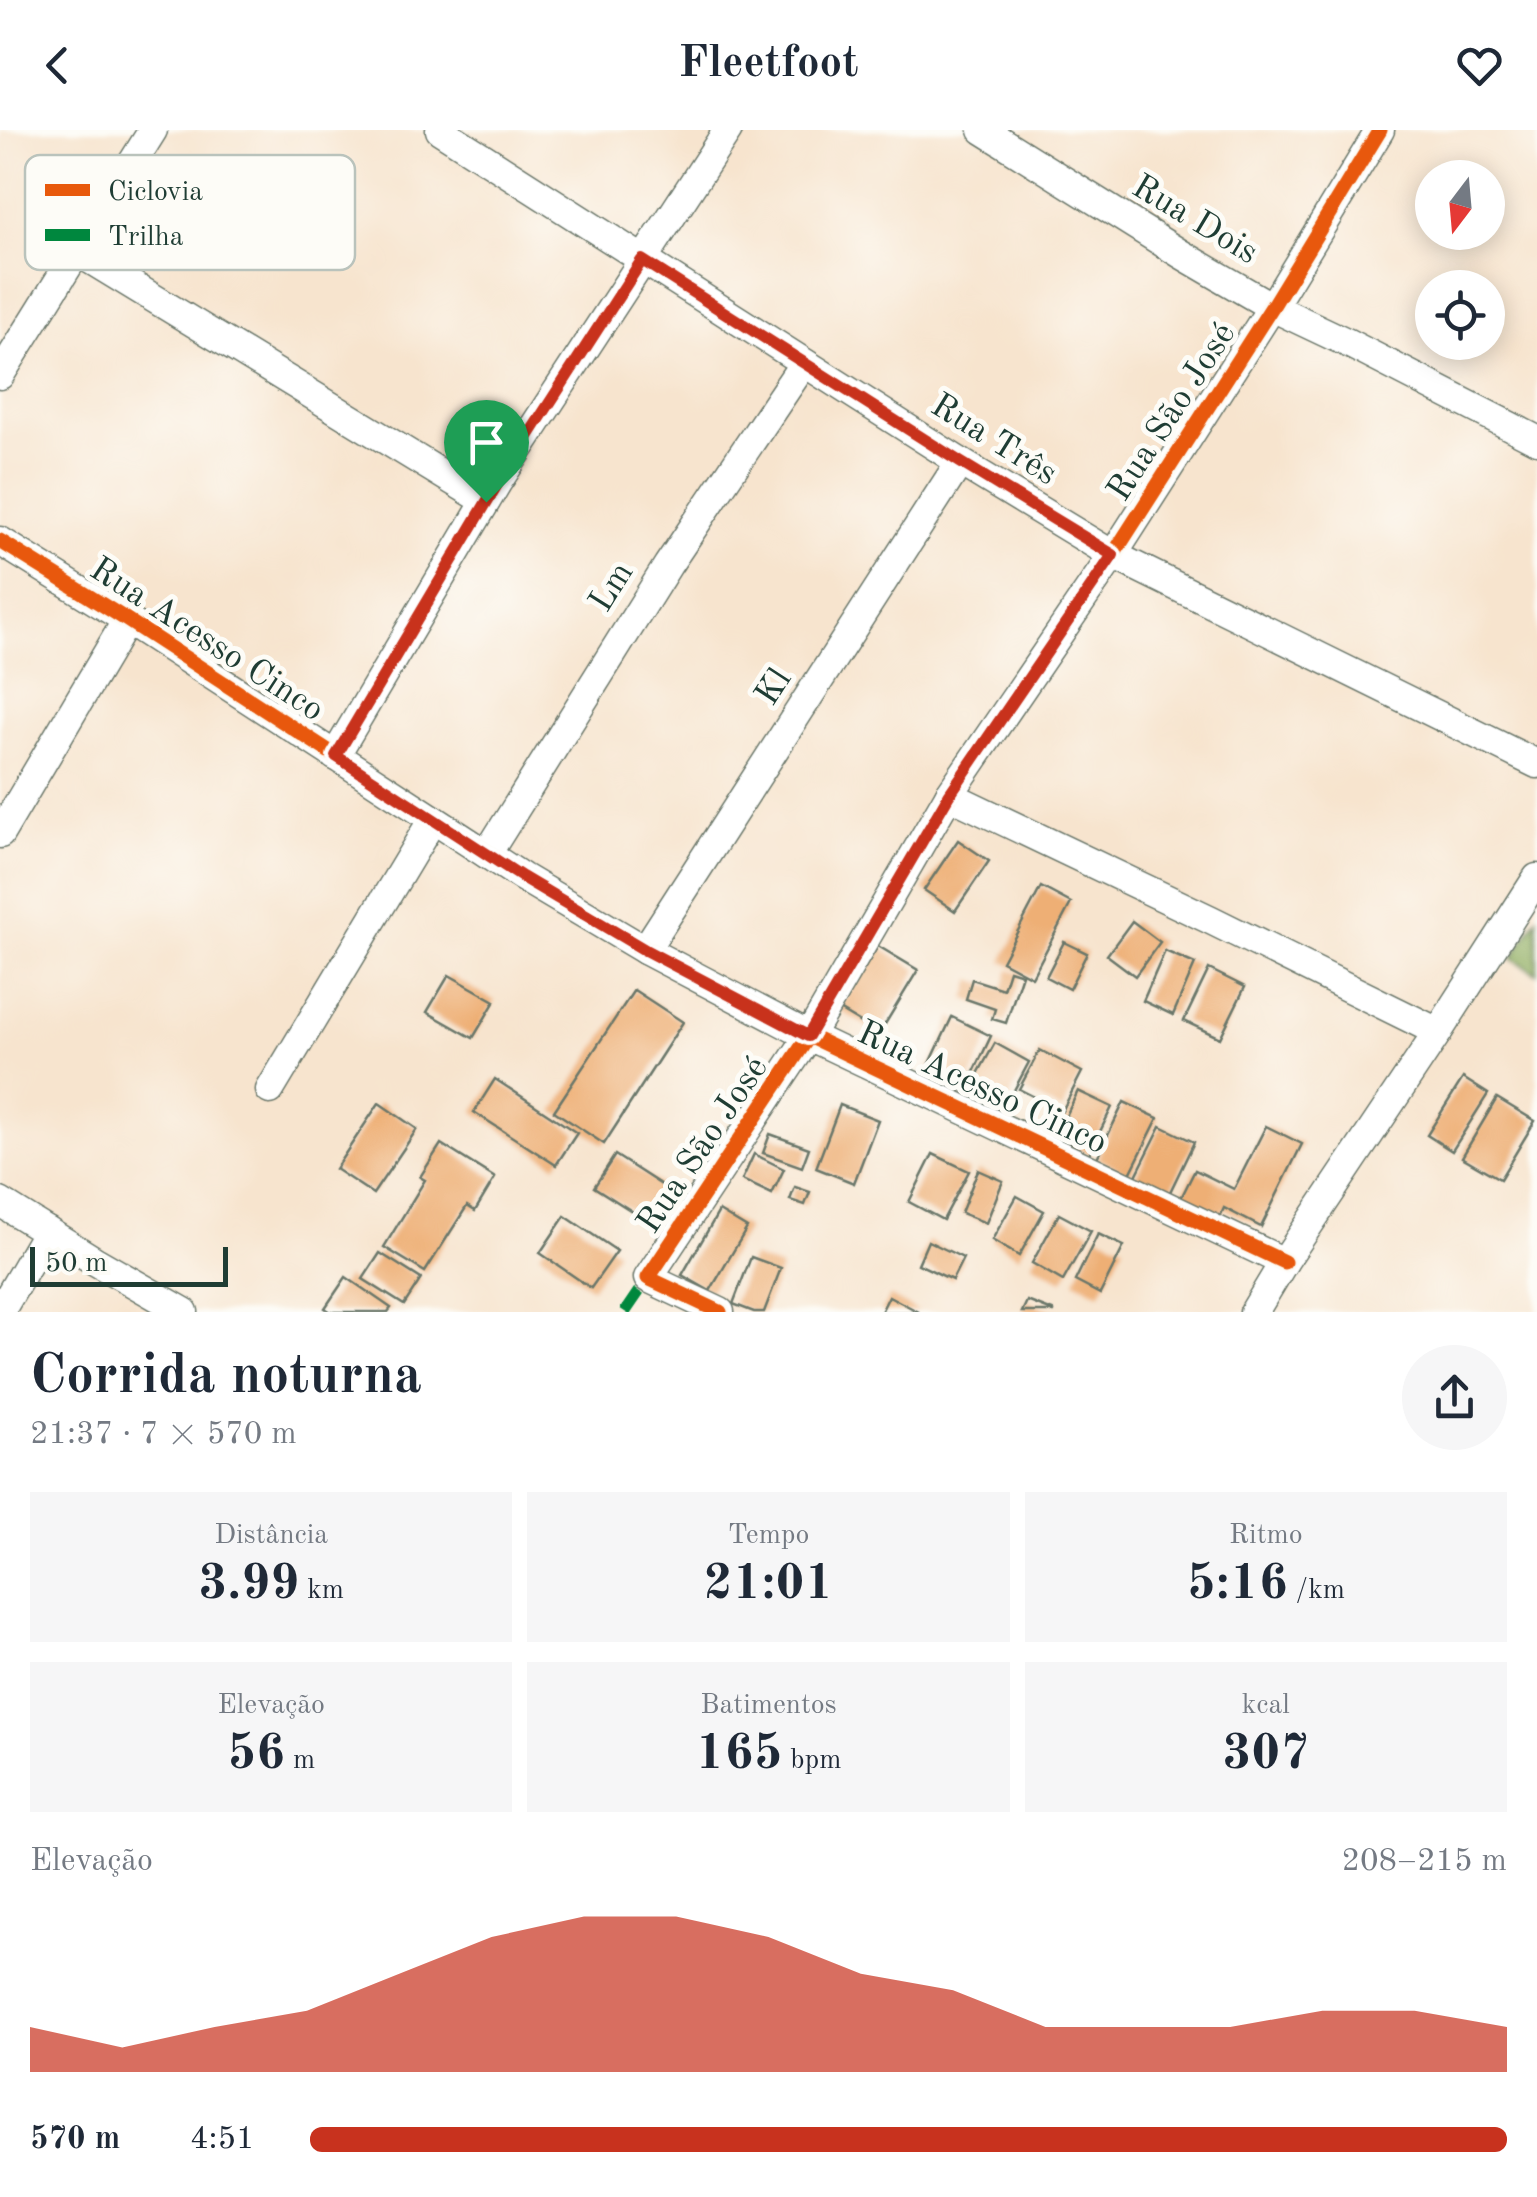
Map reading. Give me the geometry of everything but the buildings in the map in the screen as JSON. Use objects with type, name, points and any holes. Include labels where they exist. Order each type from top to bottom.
[{"type":"street","points":[[138,155],[153,130]]},
{"type":"street","name":"Rua Três","points":[[440,130],[960,462],[1113,555],[1537,764]]},
{"type":"street","points":[[336,756],[486,502],[728,130]]},
{"type":"street","name":"Rua Dois","points":[[983,130],[1272,308],[1537,440]]},
{"type":"street","name":"Rua São José","points":[[720,1312],[648,1278],[808,1036],[949,795],[1113,555],[1272,308],[1380,130]]},
{"type":"street","points":[[0,374],[66,270]]},
{"type":"street","points":[[107,270],[486,502]]},
{"type":"street","name":"Lm","points":[[487,854],[668,565],[804,363]]},
{"type":"street","name":"Kl","points":[[645,950],[960,462]]},
{"type":"street","name":"Rua Acesso Cinco","points":[[0,541],[487,854],[645,950],[808,1036],[1284,1262]]},
{"type":"street","points":[[0,834],[127,620]]},
{"type":"street","points":[[949,795],[1438,1032]]},
{"type":"street","points":[[270,1090],[432,819]]},
{"type":"street","points":[[1254,1312],[1537,878]]},
{"type":"street","points":[[0,1202],[184,1312]]},
{"type":"street","points":[[0,1312],[46,1231]]},
{"type":"green space","points":[[1537,918],[1537,973],[1512,958]]},
{"type":"marked path","points":[[625,1312],[648,1278]]},
{"type":"cycle path","points":[[720,1312],[648,1278],[809,1036],[949,795],[1113,555],[1380,130]]},
{"type":"cycle path","points":[[0,541],[522,877],[645,950],[809,1036],[1284,1262]]},
{"type":"route","points":[[642,260],[1113,555],[949,795],[808,1036],[645,950],[522,877],[336,756],[486,502],[642,260]]}]
